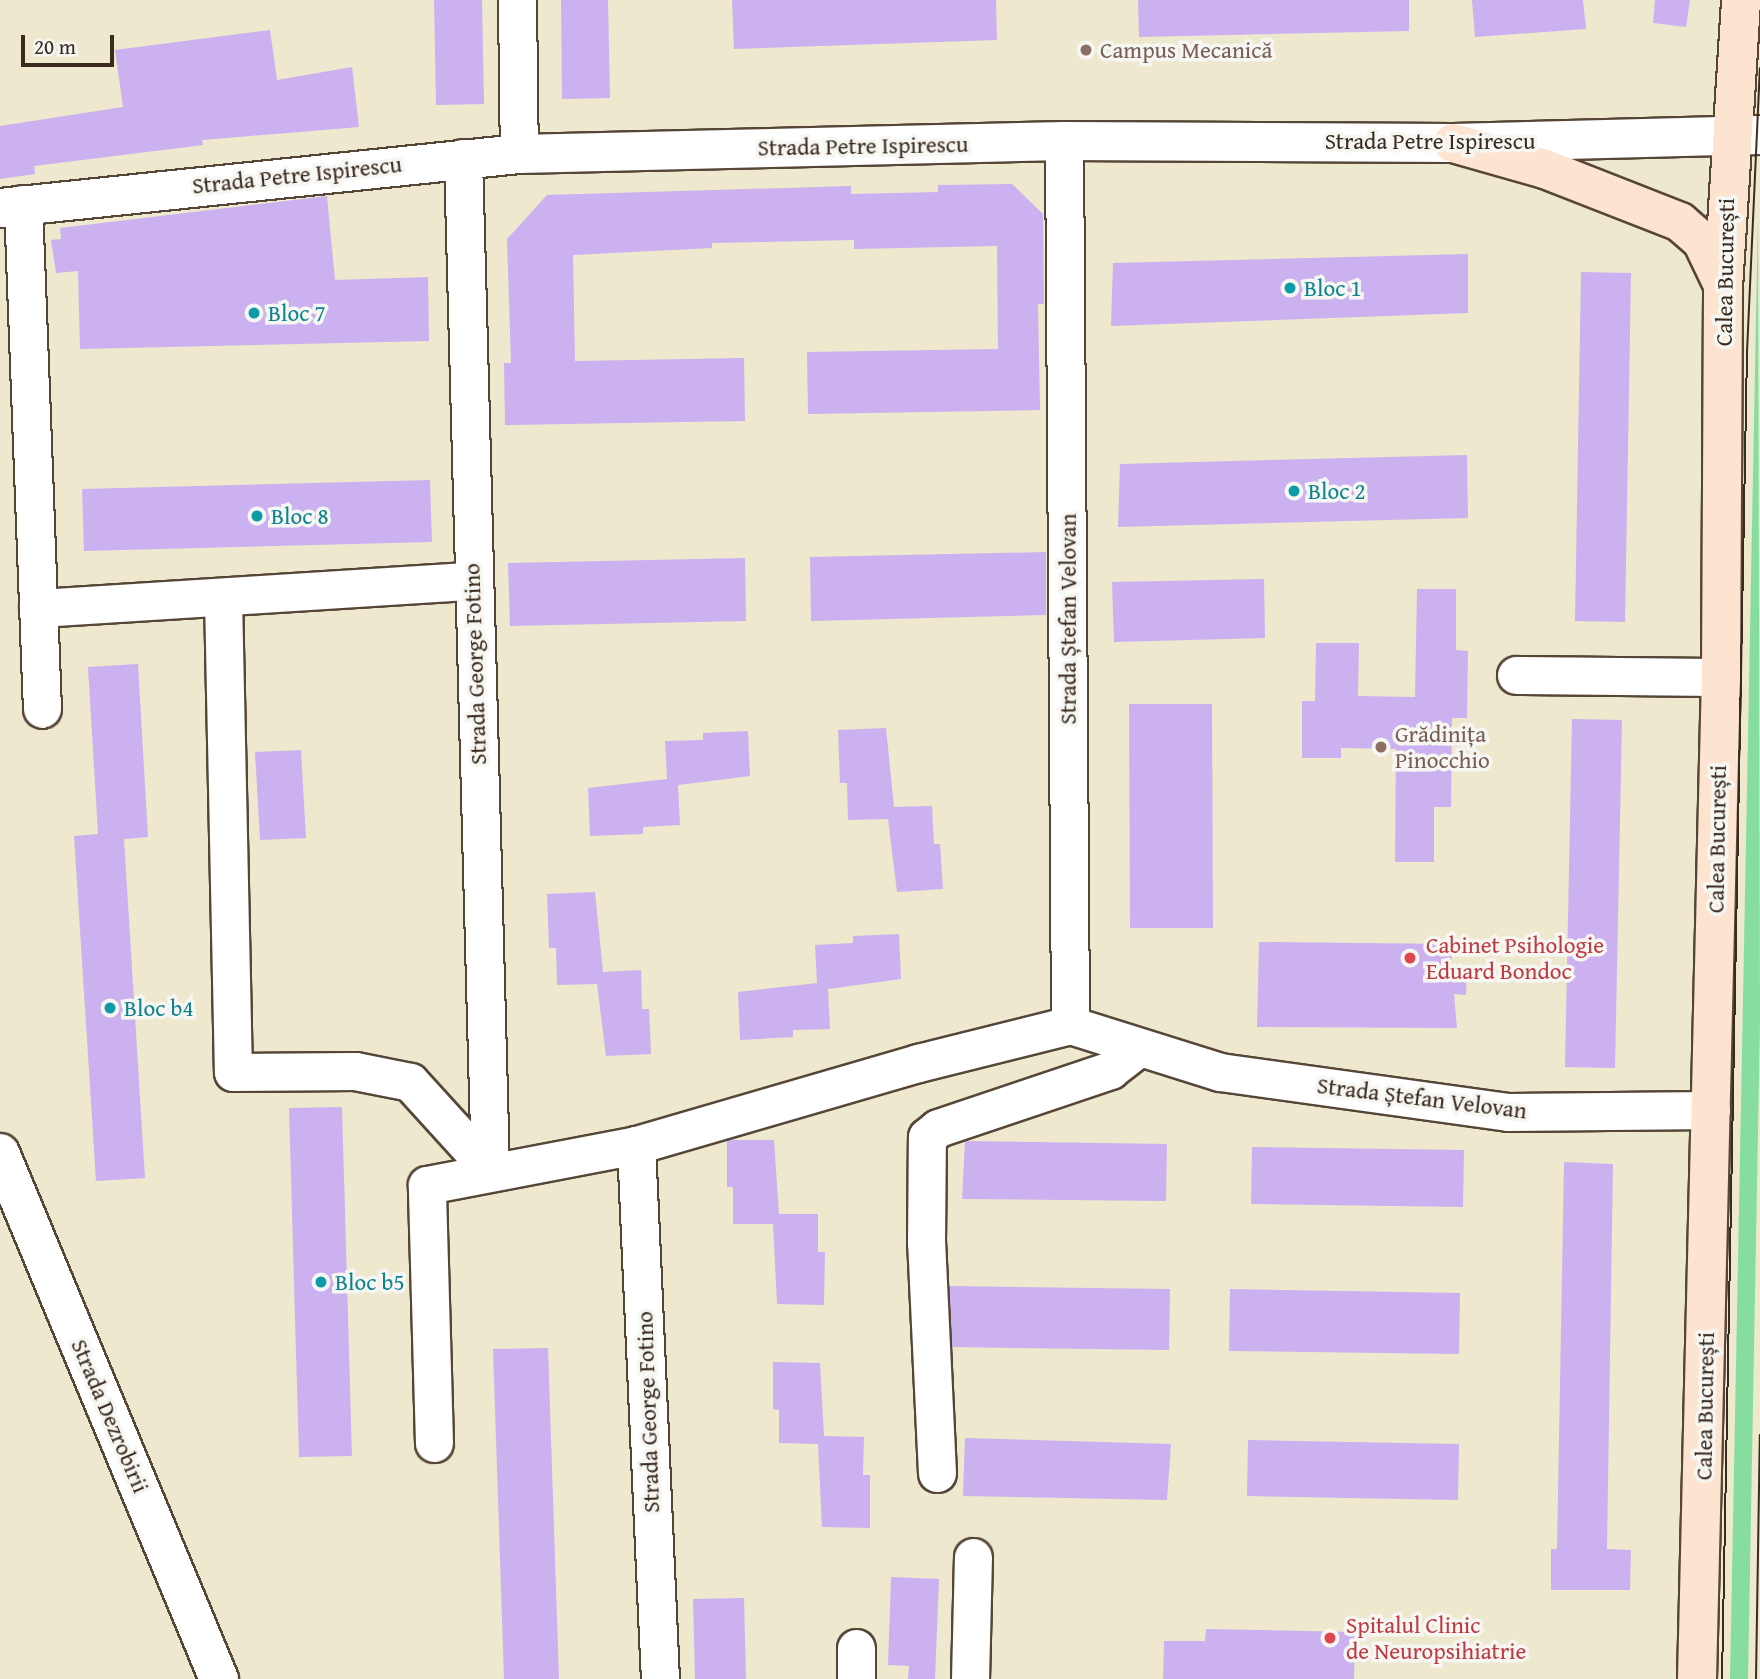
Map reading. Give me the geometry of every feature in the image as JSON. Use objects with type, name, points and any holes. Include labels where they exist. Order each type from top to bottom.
[{"type":"main road","name":"Calea București","points":[[1697,1679],[1721,677],[1723,288],[1745,136],[1741,0]]},
{"type":"main road","points":[[1453,143],[1545,169],[1680,222],[1702,242],[1723,288]]},
{"type":"street","points":[[517,0],[519,154]]},
{"type":"street","name":"Strada Petre Ispirescu","points":[[11,206],[519,154],[1065,141],[1453,143],[1745,136]]},
{"type":"street","name":"Strada Ștefan Velovan","points":[[1065,141],[1070,1025],[1137,1049],[1220,1072],[1508,1112],[1711,1110]]},
{"type":"street","name":"Strada George Fotino","points":[[463,158],[472,581],[490,1170]]},
{"type":"street","points":[[11,206],[38,608],[42,709]]},
{"type":"street","points":[[38,608],[472,581]]},
{"type":"street","points":[[223,597],[233,1072],[355,1071],[410,1082],[490,1170]]},
{"type":"street","points":[[1516,675],[1721,677]]},
{"type":"street","points":[[434,1443],[427,1185],[490,1170],[636,1145],[918,1063],[1070,1025]]},
{"type":"street","points":[[937,1473],[926,1243],[927,1137],[939,1128],[1110,1070],[1137,1049]]},
{"type":"street","name":"Strada George Fotino","points":[[636,1145],[660,1679]]},
{"type":"street","name":"Strada Dezrobirii","points":[[0,1153],[219,1679]]},
{"type":"street","points":[[970,1679],[973,1558]]},
{"type":"green space","points":[[1758,213],[1760,1020],[1748,1679],[1730,1679]]},
{"type":"building","points":[[434,0],[482,0],[484,104],[436,105]]},
{"type":"building","points":[[561,0],[608,0],[610,98],[562,99]]},
{"type":"building","points":[[732,0],[996,0],[997,40],[734,49]]},
{"type":"building","points":[[1138,0],[1409,0],[1409,31],[1139,37]]},
{"type":"building","points":[[1472,0],[1583,0],[1586,29],[1475,37]]},
{"type":"building","points":[[1655,0],[1690,0],[1686,27],[1653,23]]},
{"type":"building","points":[[270,30],[277,80],[352,67],[359,127],[202,140],[203,145],[34,166],[35,174],[0,179],[0,126],[123,107],[115,50]]},
{"type":"building","points":[[1012,184],[1043,214],[1044,304],[1038,304],[1040,410],[808,414],[807,352],[998,349],[997,246],[854,249],[854,240],[712,243],[712,248],[573,255],[575,361],[744,358],[745,421],[505,425],[504,363],[511,363],[507,239],[547,195],[851,186],[851,194],[938,192],[938,185]]},
{"type":"building","points":[[327,196],[335,280],[428,277],[429,341],[80,349],[78,271],[56,273],[51,240],[61,239],[60,228]]},
{"type":"building","name":"Bloc 1","points":[[1468,254],[1468,313],[1111,326],[1113,263]]},
{"type":"building","points":[[1581,272],[1631,273],[1625,622],[1575,621]]},
{"type":"building","name":"Bloc 2","points":[[1467,455],[1468,518],[1118,527],[1120,464]]},
{"type":"building","name":"Bloc 8","points":[[430,480],[432,542],[84,551],[82,489]]},
{"type":"building","points":[[1046,552],[1046,615],[811,621],[810,557]]},
{"type":"building","points":[[745,558],[746,621],[510,626],[508,563]]},
{"type":"building","points":[[1264,579],[1265,638],[1114,642],[1112,582]]},
{"type":"building","points":[[1417,589],[1456,589],[1456,650],[1468,651],[1467,718],[1452,718],[1451,807],[1434,807],[1434,862],[1395,862],[1396,749],[1341,748],[1341,758],[1302,758],[1302,701],[1315,701],[1316,643],[1359,643],[1358,696],[1415,697]]},
{"type":"building","name":"Bloc b4","points":[[138,664],[148,837],[124,839],[145,1178],[96,1181],[74,836],[98,834],[88,667]]},
{"type":"building","points":[[1129,704],[1212,704],[1213,928],[1130,928]]},
{"type":"building","points":[[1572,719],[1622,720],[1615,1068],[1565,1067]]},
{"type":"building","points":[[886,728],[894,807],[932,806],[934,844],[940,844],[943,889],[897,892],[888,819],[848,820],[847,783],[840,783],[838,730]]},
{"type":"building","points":[[748,731],[750,776],[678,785],[680,825],[643,827],[643,834],[590,836],[588,788],[667,779],[665,741],[703,740],[703,733]]},
{"type":"building","points":[[301,750],[306,838],[260,840],[255,752]]},
{"type":"building","points":[[595,892],[603,972],[641,970],[642,1009],[649,1009],[651,1054],[606,1056],[597,984],[557,985],[556,948],[549,948],[547,894]]},
{"type":"building","points":[[899,934],[901,979],[828,989],[830,1029],[793,1030],[793,1037],[740,1040],[738,992],[817,983],[815,945],[853,943],[853,936]]},
{"type":"building","points":[[1259,942],[1451,944],[1452,966],[1467,968],[1466,995],[1454,994],[1457,1028],[1257,1027]]},
{"type":"building","name":"Bloc b5","points":[[342,1107],[352,1456],[299,1457],[289,1108]]},
{"type":"building","points":[[727,1140],[774,1140],[779,1214],[818,1214],[818,1252],[825,1252],[824,1305],[777,1304],[773,1224],[733,1224],[733,1187],[727,1187]]},
{"type":"building","points":[[965,1141],[1167,1144],[1166,1201],[962,1199]]},
{"type":"building","points":[[1252,1147],[1464,1150],[1463,1207],[1251,1204]]},
{"type":"building","points":[[1564,1162],[1613,1164],[1607,1549],[1631,1550],[1630,1590],[1551,1590],[1551,1549],[1557,1549]]},
{"type":"building","points":[[949,1286],[1170,1289],[1169,1350],[952,1347]]},
{"type":"building","points":[[1230,1289],[1460,1293],[1459,1354],[1229,1351]]},
{"type":"building","points":[[548,1348],[559,1679],[504,1679],[493,1349]]},
{"type":"building","points":[[773,1362],[820,1363],[824,1436],[864,1437],[863,1475],[870,1475],[870,1528],[822,1527],[818,1444],[779,1443],[779,1410],[773,1409]]},
{"type":"building","points":[[965,1438],[1171,1444],[1167,1500],[963,1496]]},
{"type":"building","points":[[1248,1440],[1459,1444],[1458,1500],[1247,1496]]},
{"type":"building","points":[[891,1577],[939,1579],[935,1679],[908,1679],[909,1666],[888,1665]]},
{"type":"building","points":[[744,1598],[746,1679],[695,1679],[693,1599]]},
{"type":"building","points":[[1206,1629],[1355,1632],[1354,1679],[1163,1679],[1164,1641],[1205,1641]]},
{"type":"tram line","points":[[1722,1679],[1747,352],[1760,68]]},
{"type":"tram line","points":[[1756,1679],[1760,1435]]},
{"type":"place","name":"Campus Mecanică","points":[[1086,50]]},
{"type":"place","name":"Bloc 1","points":[[1290,288]]},
{"type":"place","name":"Bloc 7","points":[[254,313]]},
{"type":"place","name":"Bloc 2","points":[[1294,491]]},
{"type":"place","name":"Bloc 8","points":[[257,516]]},
{"type":"place","name":"Grădinița Pinocchio","points":[[1381,747]]},
{"type":"place","name":"Cabinet Psihologie Eduard Bondoc","points":[[1410,958]]},
{"type":"place","name":"Bloc b4","points":[[110,1008]]},
{"type":"place","name":"Bloc b5","points":[[321,1282]]},
{"type":"place","name":"Spitalul Clinic de Neuropsihiatrie","points":[[1330,1638]]}]
